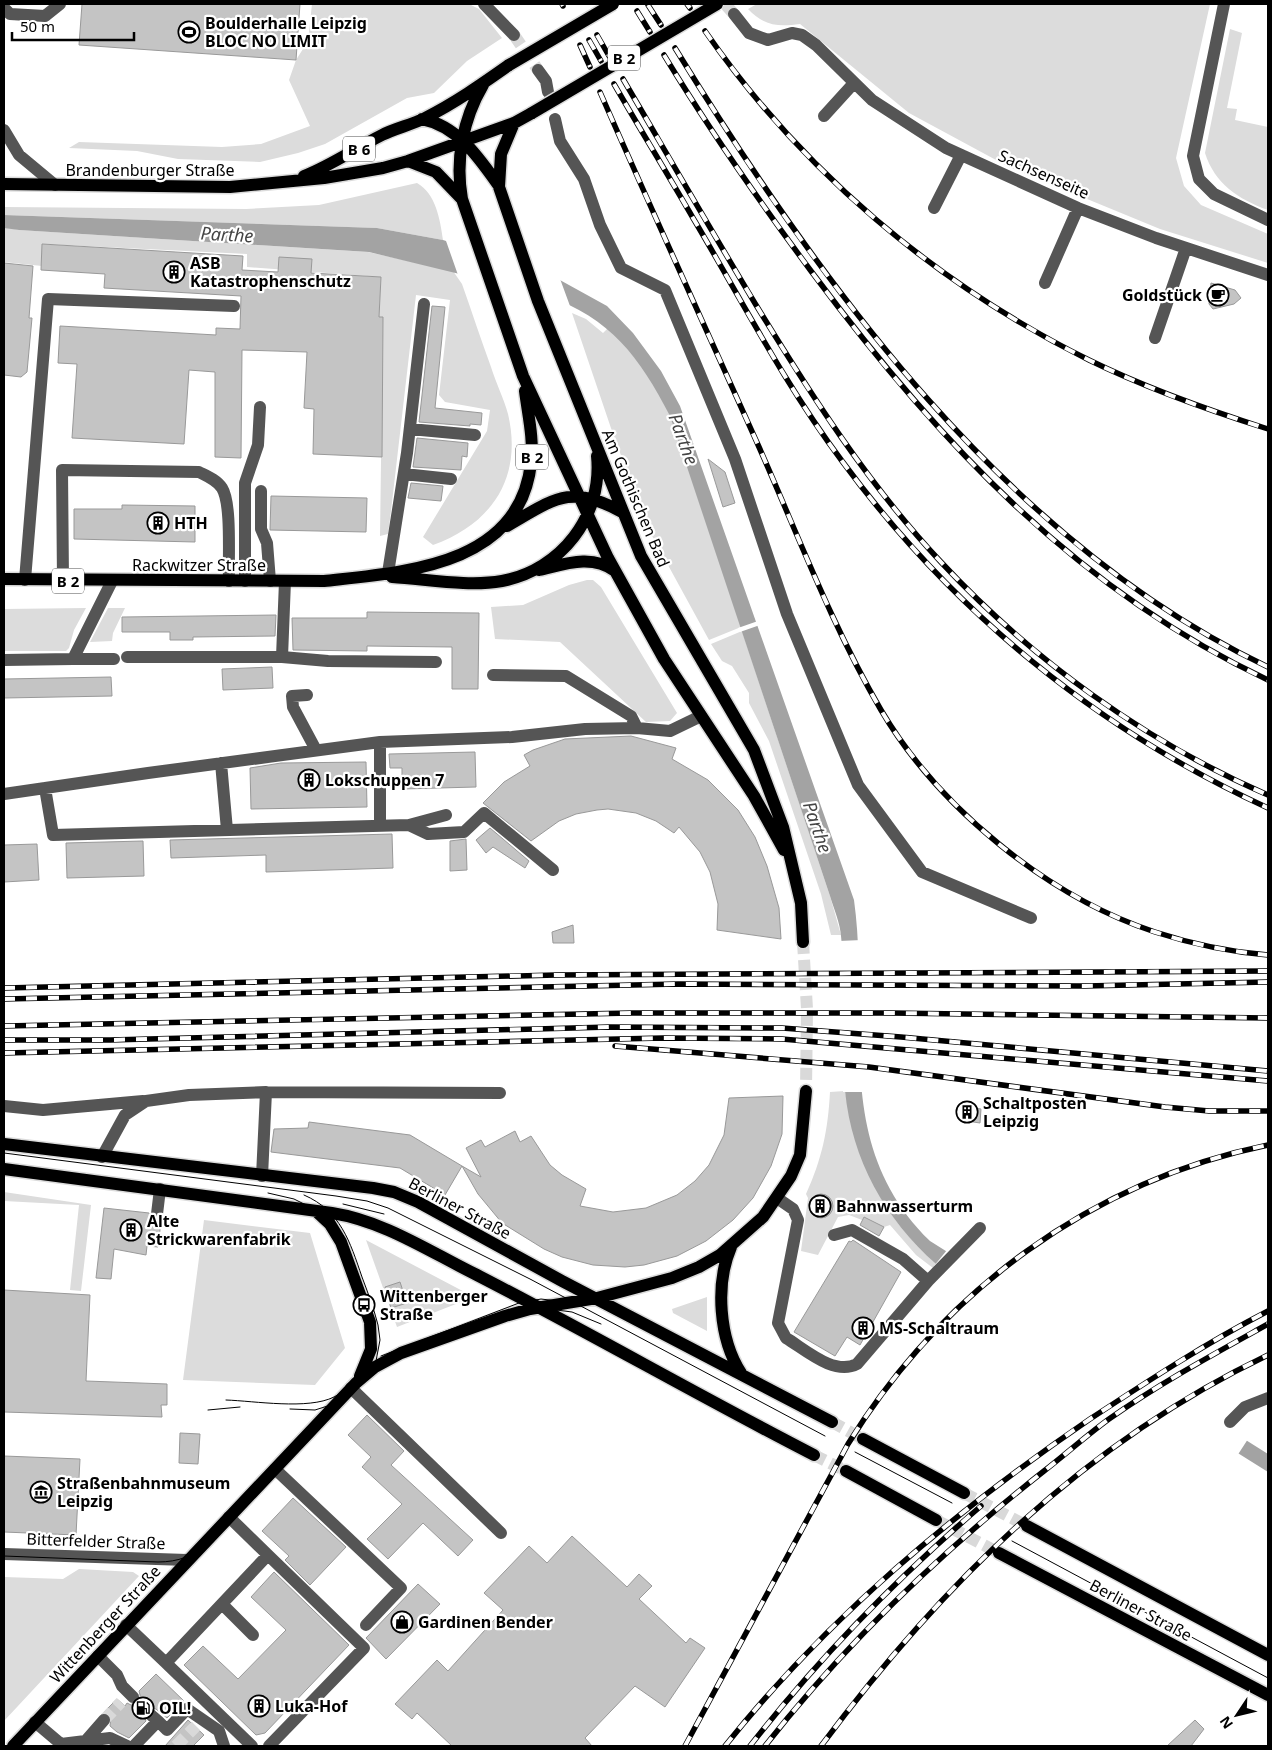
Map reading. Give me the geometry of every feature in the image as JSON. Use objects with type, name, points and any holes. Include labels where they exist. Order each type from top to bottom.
[{"type":"main road","name":"Brandenburger Straße","points":[[295,180],[334,162],[396,128],[422,120],[483,85],[509,65],[613,4]]},
{"type":"main road","name":"Brandenburger Straße","points":[[4,184],[230,187],[353,174],[408,161],[514,123],[717,4]]},
{"type":"main road","name":"Am Gothischen Bad","points":[[483,85],[470,111],[462,141],[459,181],[462,199],[523,376],[615,571],[664,659],[754,796],[792,864]]},
{"type":"main road","points":[[422,120],[444,125],[462,141]]},
{"type":"main road","name":"Am Gothischen Bad","points":[[499,187],[501,154],[507,135],[514,123]]},
{"type":"main road","name":"Am Gothischen Bad","points":[[462,141],[499,187],[538,301],[641,556],[663,597],[754,750],[776,804],[792,864],[801,903],[803,942]]},
{"type":"main road","name":"Am Gothischen Bad","points":[[408,161],[436,172],[462,199]]},
{"type":"main road","name":"Rackwitzer Straße","points":[[4,579],[62,581],[324,581],[388,573],[468,553],[500,530],[516,510],[530,473],[532,439],[523,376]]},
{"type":"main road","name":"B 2","points":[[588,514],[593,498],[598,466],[595,443]]},
{"type":"main road","points":[[500,530],[560,498],[579,496],[593,498],[622,512]]},
{"type":"main road","name":"Rackwitzer Straße","points":[[372,576],[481,582],[502,581],[529,572],[549,560],[574,538],[588,514]]},
{"type":"main road","points":[[529,572],[585,561],[600,562],[615,571]]},
{"type":"main road","name":"Rackwitzer Straße","points":[[4,584],[25,580]]},
{"type":"main road","points":[[541,1308],[597,1298],[682,1275],[712,1260],[731,1247],[763,1217],[777,1198],[800,1155],[806,1091]]},
{"type":"main road","name":"Berliner Straße","points":[[4,1144],[380,1189],[404,1196],[832,1422]]},
{"type":"main road","points":[[4,1169],[316,1210],[347,1215],[382,1227],[541,1308],[814,1455]]},
{"type":"main road","points":[[316,1210],[330,1224],[341,1242],[370,1322],[371,1349],[354,1385]]},
{"type":"main road","points":[[731,1247],[724,1271],[722,1306],[730,1349],[741,1373]]},
{"type":"main road","name":"Wittenberger Straße","points":[[15,1745],[187,1560],[354,1385],[375,1367],[393,1357],[511,1314],[541,1308]]},
{"type":"main road","points":[[863,1439],[964,1493]]},
{"type":"main road","points":[[846,1471],[936,1520]]},
{"type":"main road","name":"Berliner Straße","points":[[1026,1526],[1268,1655]]},
{"type":"main road","name":"Berliner Straße","points":[[999,1553],[1268,1695]]},
{"type":"street","points":[[4,8],[10,14],[45,16],[60,4]]},
{"type":"street","points":[[484,4],[514,35]]},
{"type":"street","points":[[1224,4],[1193,156],[1199,179],[1214,194],[1268,220]]},
{"type":"street","name":"Sachsenseite","points":[[734,14],[748,33],[768,40],[792,33],[802,35],[872,100],[946,148],[1078,208],[1186,248],[1268,275]]},
{"type":"street","points":[[538,70],[546,82],[548,92]]},
{"type":"street","points":[[824,116],[854,83]]},
{"type":"street","points":[[555,119],[560,141],[584,179],[600,225],[621,268],[665,290],[735,459],[787,614],[858,785],[922,872],[1031,918]]},
{"type":"street","points":[[4,130],[19,155],[55,185]]},
{"type":"street","points":[[934,208],[961,155]]},
{"type":"street","points":[[1045,283],[1078,208]]},
{"type":"street","points":[[1155,338],[1186,248]]},
{"type":"street","points":[[25,580],[48,299],[234,306]]},
{"type":"street","points":[[388,573],[404,474],[424,304]]},
{"type":"street","points":[[245,581],[245,483],[258,445],[260,407]]},
{"type":"street","points":[[410,429],[476,435]]},
{"type":"street","points":[[62,581],[62,470],[200,472],[212,479],[222,488],[227,506],[228,581]]},
{"type":"street","points":[[404,474],[451,479]]},
{"type":"street","points":[[261,491],[261,529],[266,543],[270,581]]},
{"type":"street","points":[[73,659],[112,581]]},
{"type":"street","points":[[282,657],[285,581]]},
{"type":"street","points":[[4,660],[282,657],[328,661],[436,662]]},
{"type":"street","points":[[493,675],[566,676],[631,716],[637,728]]},
{"type":"street","points":[[307,695],[292,696],[293,707],[316,750]]},
{"type":"street","points":[[4,794],[380,742],[512,737],[586,729],[637,728],[670,731],[701,716]]},
{"type":"street","points":[[380,742],[380,825]]},
{"type":"street","points":[[221,763],[227,830]]},
{"type":"street","points":[[46,788],[53,835],[409,824],[446,815]]},
{"type":"street","points":[[409,824],[428,834],[464,832],[484,813],[554,870]]},
{"type":"street","points":[[4,1106],[43,1110],[146,1101],[189,1095],[266,1092],[500,1093]]},
{"type":"street","points":[[262,1176],[266,1092]]},
{"type":"street","points":[[102,1157],[125,1115],[146,1101]]},
{"type":"street","points":[[157,1214],[160,1189]]},
{"type":"street","points":[[777,1198],[793,1209],[798,1220],[778,1323],[786,1338],[832,1366],[848,1368],[857,1364],[928,1282],[980,1228]]},
{"type":"street","points":[[834,1235],[852,1230],[903,1260],[928,1282]]},
{"type":"street","points":[[354,1385],[501,1533]]},
{"type":"street","points":[[1230,1422],[1245,1407],[1268,1398]]},
{"type":"street","points":[[275,1469],[401,1588],[366,1625]]},
{"type":"street","points":[[229,1517],[364,1648],[269,1746]]},
{"type":"street","name":"Bitterfelder Straße","points":[[4,1554],[187,1560]]},
{"type":"street","points":[[166,1663],[268,1555]]},
{"type":"street","points":[[222,1604],[253,1634]]},
{"type":"street","points":[[126,1625],[252,1746]]},
{"type":"street","points":[[98,1656],[117,1675],[127,1700]]},
{"type":"street","points":[[134,1746],[155,1718],[167,1730],[187,1709],[198,1722],[219,1731],[224,1746]]},
{"type":"street","points":[[83,1744],[104,1720]]},
{"type":"street","points":[[35,1722],[61,1744],[83,1744],[110,1738],[127,1746]]},
{"type":"shaded area","points":[[312,4],[469,4],[479,9],[502,38],[467,61],[434,93],[407,98],[325,144],[298,153],[260,162],[178,159],[137,151],[69,148],[79,142],[222,147],[261,144],[310,126],[289,80],[296,60],[308,41]]},
{"type":"shaded area","points":[[757,4],[1210,4],[1176,158],[1184,186],[1201,205],[1268,234],[1268,263],[1160,229],[1009,167],[909,113],[800,24],[778,25],[760,19],[748,9]]},
{"type":"shaded area","points":[[1230,29],[1242,33],[1227,108],[1237,109],[1235,120],[1268,127],[1268,210],[1247,201],[1221,182],[1209,164],[1205,153]]},
{"type":"shaded area","points":[[417,183],[433,200],[443,240],[377,228],[4,215],[4,207],[246,209],[319,205]]},
{"type":"shaded area","points":[[4,228],[19,230],[368,252],[453,271],[462,284],[508,414],[512,437],[511,458],[506,478],[498,495],[487,511],[472,525],[454,536],[433,545],[423,537],[487,431],[490,410],[445,402],[439,395],[450,300],[416,295],[388,534],[380,536],[383,317],[379,317],[381,277],[247,267],[247,254],[43,244],[42,266],[4,262]]},
{"type":"shaded area","points":[[572,313],[586,319],[603,333],[608,328],[623,343],[650,377],[670,415],[741,627],[709,640],[651,534],[614,437]]},
{"type":"shaded area","points":[[593,580],[601,587],[677,713],[670,721],[646,722],[560,642],[495,639],[491,607],[523,605],[569,585]]},
{"type":"shaded area","points":[[86,608],[74,630],[69,648],[66,651],[4,651],[4,609]]},
{"type":"shaded area","points":[[108,608],[125,608],[113,633],[112,641],[90,642]]},
{"type":"shaded area","points":[[742,631],[830,896],[841,935],[831,935],[821,894],[769,741],[749,703],[749,693],[732,666],[722,661],[711,644]]},
{"type":"shaded area","points":[[845,1091],[857,1142],[875,1186],[886,1207],[900,1227],[936,1264],[933,1268],[916,1255],[890,1225],[884,1227],[864,1217],[862,1220],[849,1215],[838,1217],[818,1255],[801,1251],[808,1198],[806,1194],[823,1144],[828,1119],[830,1092]],"holes":[[[820,1194],[830,1199],[832,1211],[822,1218],[815,1217],[808,1207],[814,1196]]]},
{"type":"shaded area","points":[[4,1192],[91,1205],[81,1291],[70,1290],[79,1205],[4,1201]]},
{"type":"shaded area","points":[[204,1220],[310,1233],[345,1348],[315,1385],[183,1380]]},
{"type":"shaded area","points":[[366,1240],[474,1297],[397,1327]]},
{"type":"shaded area","points":[[707,1297],[707,1331],[673,1313],[672,1309]]},
{"type":"shaded area","points":[[79,1569],[133,1572],[139,1576],[4,1721],[4,1577],[63,1579]]},
{"type":"water","name":"Parthe","points":[[4,215],[377,228],[443,240],[549,274],[607,306],[633,333],[661,371],[680,406],[854,900],[858,946],[861,1080],[866,1122],[878,1164],[899,1203],[930,1241],[1268,1454],[1268,1472],[936,1264],[901,1228],[874,1186],[863,1164],[855,1141],[845,1091],[843,955],[837,916],[670,416],[647,375],[621,342],[606,328],[588,316],[546,295],[369,252],[19,230],[4,228]]},
{"type":"pier","points":[[445,238],[559,276],[570,306],[458,275]]},
{"type":"pier","points":[[758,621],[760,625],[740,632],[738,628]]},
{"type":"pier","points":[[862,940],[863,1092],[843,1092],[839,941]]},
{"type":"pier","points":[[947,1250],[1248,1439],[1237,1456],[934,1266]]},
{"type":"building","name":"Boulderhalle Leipzig BLOC NO LIMIT","points":[[82,4],[300,4],[296,60],[79,45]]},
{"type":"building","points":[[42,244],[243,256],[242,270],[278,272],[279,257],[312,259],[311,273],[381,277],[379,317],[383,317],[382,457],[313,454],[314,409],[304,408],[307,352],[242,350],[241,458],[215,457],[215,372],[189,370],[184,444],[72,438],[77,364],[58,363],[60,326],[216,335],[216,328],[240,329],[241,296],[104,288],[105,274],[41,270]]},
{"type":"building","points":[[4,263],[33,266],[29,318],[32,318],[27,372],[21,377],[4,375]]},
{"type":"building","points":[[1211,283],[1235,290],[1241,298],[1234,304],[1213,309],[1209,304]]},
{"type":"building","points":[[432,306],[445,307],[435,408],[482,413],[481,425],[470,424],[470,426],[419,422]]},
{"type":"building","points":[[417,438],[468,443],[467,457],[462,456],[461,470],[413,467]]},
{"type":"building","points":[[708,459],[725,472],[735,503],[723,507]]},
{"type":"building","points":[[411,483],[443,486],[441,501],[408,498]]},
{"type":"building","points":[[271,496],[367,498],[366,532],[270,530]]},
{"type":"building","name":"HTH","points":[[122,505],[195,506],[195,542],[74,539],[74,509],[122,509]]},
{"type":"building","points":[[367,612],[479,613],[478,689],[452,689],[452,647],[367,646],[367,651],[293,650],[292,618],[367,618]]},
{"type":"building","points":[[276,615],[275,636],[193,637],[193,640],[170,640],[170,632],[122,632],[122,617]]},
{"type":"building","points":[[272,667],[273,688],[223,690],[222,669]]},
{"type":"building","points":[[111,677],[112,696],[4,698],[4,679]]},
{"type":"building","points":[[631,736],[676,748],[672,759],[708,780],[738,810],[755,837],[767,866],[779,908],[781,939],[717,930],[718,904],[710,872],[700,852],[679,827],[674,833],[656,821],[636,813],[608,809],[597,810],[576,814],[559,821],[531,841],[483,803],[504,782],[530,766],[524,755],[533,750],[565,739]]},
{"type":"building","points":[[475,752],[476,787],[402,789],[402,768],[390,768],[389,754]]},
{"type":"building","name":"Lokschuppen 7","points":[[366,762],[367,807],[251,809],[250,768],[281,763]]},
{"type":"building","points":[[490,828],[529,861],[525,868],[493,847],[486,853],[476,840]]},
{"type":"building","points":[[392,834],[393,868],[266,872],[266,855],[171,858],[170,840]]},
{"type":"building","points":[[466,839],[467,870],[450,871],[450,841]]},
{"type":"building","points":[[143,841],[144,876],[67,878],[66,843]]},
{"type":"building","points":[[37,844],[39,880],[4,882],[4,845]]},
{"type":"building","points":[[573,925],[574,943],[553,943],[552,932]]},
{"type":"building","points":[[783,1096],[782,1134],[771,1166],[753,1198],[733,1220],[706,1241],[677,1256],[644,1265],[625,1267],[593,1265],[562,1257],[544,1249],[502,1223],[478,1194],[462,1166],[481,1177],[466,1148],[481,1140],[485,1147],[515,1131],[520,1142],[531,1136],[550,1165],[562,1175],[586,1189],[580,1206],[613,1212],[646,1208],[677,1195],[695,1181],[709,1165],[724,1135],[729,1098]]},
{"type":"building","points":[[968,1107],[981,1109],[980,1123],[967,1121]]},
{"type":"building","points":[[309,1122],[410,1135],[462,1166],[445,1195],[400,1168],[271,1152],[274,1129],[308,1128]]},
{"type":"building","name":"Bahnwasserturm","points":[[821,1194],[826,1195],[832,1201],[832,1211],[826,1217],[821,1218],[816,1217],[810,1211],[809,1206],[810,1201],[816,1195]]},
{"type":"building","name":"Alte Strickwarenfabrik","points":[[104,1208],[149,1213],[153,1221],[161,1221],[158,1247],[147,1246],[146,1255],[114,1249],[111,1279],[96,1278]]},
{"type":"building","points":[[864,1217],[884,1227],[879,1236],[860,1225]]},
{"type":"building","points":[[853,1240],[901,1272],[860,1345],[847,1337],[835,1356],[794,1332],[849,1241]]},
{"type":"building","points":[[400,1282],[407,1303],[391,1308],[385,1287]]},
{"type":"building","points":[[4,1290],[90,1295],[86,1381],[167,1384],[167,1405],[161,1405],[162,1417],[4,1412]]},
{"type":"building","points":[[367,1415],[404,1451],[391,1465],[473,1540],[458,1556],[423,1523],[388,1559],[367,1539],[402,1504],[362,1467],[371,1457],[348,1435]]},
{"type":"building","points":[[180,1433],[200,1434],[198,1464],[179,1463]]},
{"type":"building","name":"Straßenbahnmuseum Leipzig","points":[[4,1456],[80,1459],[76,1535],[4,1532]]},
{"type":"building","points":[[293,1498],[346,1547],[310,1585],[285,1560],[289,1556],[262,1531]]},
{"type":"building","points":[[572,1536],[627,1587],[639,1574],[652,1586],[639,1599],[686,1643],[690,1638],[705,1648],[665,1707],[635,1686],[585,1738],[592,1746],[452,1746],[417,1713],[412,1719],[395,1704],[437,1660],[448,1671],[503,1610],[484,1593],[529,1546],[547,1563]]},
{"type":"building","name":"Luka-Hof","points":[[274,1572],[349,1645],[265,1733],[256,1735],[184,1665],[203,1646],[238,1679],[286,1630],[251,1597]]},
{"type":"building","name":"Gardinen Bender","points":[[418,1584],[440,1604],[386,1659],[366,1638]]},
{"type":"building","name":"OIL!","points":[[156,1674],[184,1701],[167,1718],[156,1709],[148,1708],[143,1714],[146,1721],[129,1738],[117,1732],[110,1726],[111,1717],[104,1712],[117,1699],[125,1706],[127,1703],[131,1705],[138,1703],[141,1699],[139,1691]]},
{"type":"building","points":[[188,1720],[204,1735],[193,1746],[165,1746]]},
{"type":"building","points":[[1195,1720],[1204,1729],[1191,1746],[1167,1746]]},
{"type":"tunnel","points":[[725,4],[734,14]]},
{"type":"tunnel","points":[[514,35],[538,70]]},
{"type":"tunnel","points":[[803,942],[807,1009],[806,1091]]},
{"type":"tunnel","points":[[832,1422],[863,1439]]},
{"type":"tunnel","points":[[814,1455],[846,1471]]},
{"type":"tunnel","points":[[964,1493],[1027,1526]]},
{"type":"tunnel","points":[[936,1520],[999,1553]]},
{"type":"tunnel","points":[[133,1697],[151,1715]]},
{"type":"tunnel","points":[[104,1720],[121,1702]]},
{"type":"tunnel","points":[[176,1746],[196,1726]]},
{"type":"tram line","points":[[4,1153],[336,1196],[367,1201],[388,1208],[530,1279],[825,1436]]},
{"type":"tram line","points":[[268,1193],[294,1199],[316,1210]]},
{"type":"tram line","points":[[304,1195],[327,1210],[348,1240],[378,1325],[380,1340],[376,1361]]},
{"type":"tram line","points":[[343,1204],[384,1214]]},
{"type":"tram line","points":[[381,1356],[519,1303],[541,1299],[566,1302]]},
{"type":"tram line","points":[[541,1308],[572,1312],[601,1324]]},
{"type":"tram line","points":[[4,1556],[158,1562],[172,1561],[192,1555],[209,1543],[374,1369],[393,1357]]},
{"type":"tram line","points":[[226,1400],[296,1404],[323,1401],[343,1391],[366,1368]]},
{"type":"tram line","points":[[290,1409],[315,1410],[337,1403]]},
{"type":"tram line","points":[[208,1410],[240,1407]]},
{"type":"tram line","points":[[855,1452],[952,1503]]},
{"type":"tram line","points":[[1012,1541],[1268,1678]]},
{"type":"railway","points":[[687,4],[690,8]]},
{"type":"railway","points":[[648,5],[661,25]]},
{"type":"railway","points":[[637,11],[650,32]]},
{"type":"railway","points":[[705,31],[743,82],[784,131],[829,177],[876,220],[978,296],[1033,330],[1089,360],[1177,398],[1268,429]]},
{"type":"railway","points":[[597,35],[609,56]]},
{"type":"railway","points":[[589,40],[601,61]]},
{"type":"railway","points":[[580,45],[590,67]]},
{"type":"railway","points":[[675,48],[732,138],[793,228],[858,316],[929,401],[1005,480],[1087,552],[1174,615],[1268,667]]},
{"type":"railway","points":[[664,55],[735,164],[811,271],[908,393],[960,450],[1014,504],[1072,555],[1133,601],[1198,643],[1268,680]]},
{"type":"railway","points":[[623,79],[756,305],[819,405],[889,501],[940,561],[1012,631],[1092,695],[1178,750],[1268,795]]},
{"type":"railway","points":[[614,84],[801,402],[842,461],[885,516],[931,568],[981,617],[1033,662],[1088,704],[1145,742],[1205,777],[1268,808]]},
{"type":"railway","points":[[600,92],[831,613],[863,678],[881,710],[905,746],[933,781],[965,814],[999,844],[1036,872],[1075,896],[1115,916],[1155,932],[1225,950],[1268,955]]},
{"type":"railway","points":[[4,988],[556,975],[1268,971]]},
{"type":"railway","points":[[4,999],[678,984],[1085,986],[1268,982]]},
{"type":"railway","points":[[4,1026],[632,1013],[891,1013],[1268,1018]]},
{"type":"railway","points":[[4,1040],[110,1040],[610,1027],[782,1028],[901,1037],[1268,1071]]},
{"type":"railway","points":[[4,1053],[663,1038],[782,1039],[1268,1081]]},
{"type":"railway","points":[[615,1046],[869,1067],[1165,1107],[1209,1111],[1268,1111]]},
{"type":"railway","points":[[685,1746],[848,1444],[886,1389],[928,1338],[976,1292],[1027,1251],[1082,1215],[1141,1186],[1203,1162],[1268,1145]]},
{"type":"railway","points":[[725,1746],[806,1654],[850,1610],[942,1529],[1039,1454],[1090,1419],[1200,1349],[1268,1311]]},
{"type":"railway","points":[[765,1746],[828,1671],[896,1600],[1006,1502],[1093,1431],[1128,1406],[1187,1369],[1268,1324]]},
{"type":"railway","points":[[821,1746],[867,1686],[916,1629],[967,1574],[1021,1523],[1078,1475],[1138,1430],[1201,1390],[1268,1355]]},
{"type":"railway","points":[[750,1746],[803,1682],[860,1620],[919,1562],[981,1506]]},
{"type":"place","name":"Boulderhalle Leipzig BLOC NO LIMIT","points":[[189,32]]},
{"type":"place","name":"ASB Katastrophenschutz","points":[[174,272]]},
{"type":"place","name":"Goldstück","points":[[1218,295]]},
{"type":"place","name":"HTH","points":[[158,523]]},
{"type":"place","name":"Lokschuppen 7","points":[[309,780]]},
{"type":"place","name":"Schaltposten Leipzig","points":[[967,1112]]},
{"type":"place","name":"Bahnwasserturm","points":[[820,1206]]},
{"type":"place","name":"Alte Strickwarenfabrik","points":[[131,1230]]},
{"type":"place","name":"Wittenberger Straße","points":[[364,1305]]},
{"type":"place","name":"MS-Schaltraum","points":[[863,1328]]},
{"type":"place","name":"Straßenbahnmuseum Leipzig","points":[[41,1492]]},
{"type":"place","name":"Gardinen Bender","points":[[402,1622]]},
{"type":"place","name":"Luka-Hof","points":[[259,1706]]},
{"type":"place","name":"OIL!","points":[[143,1708]]}]
